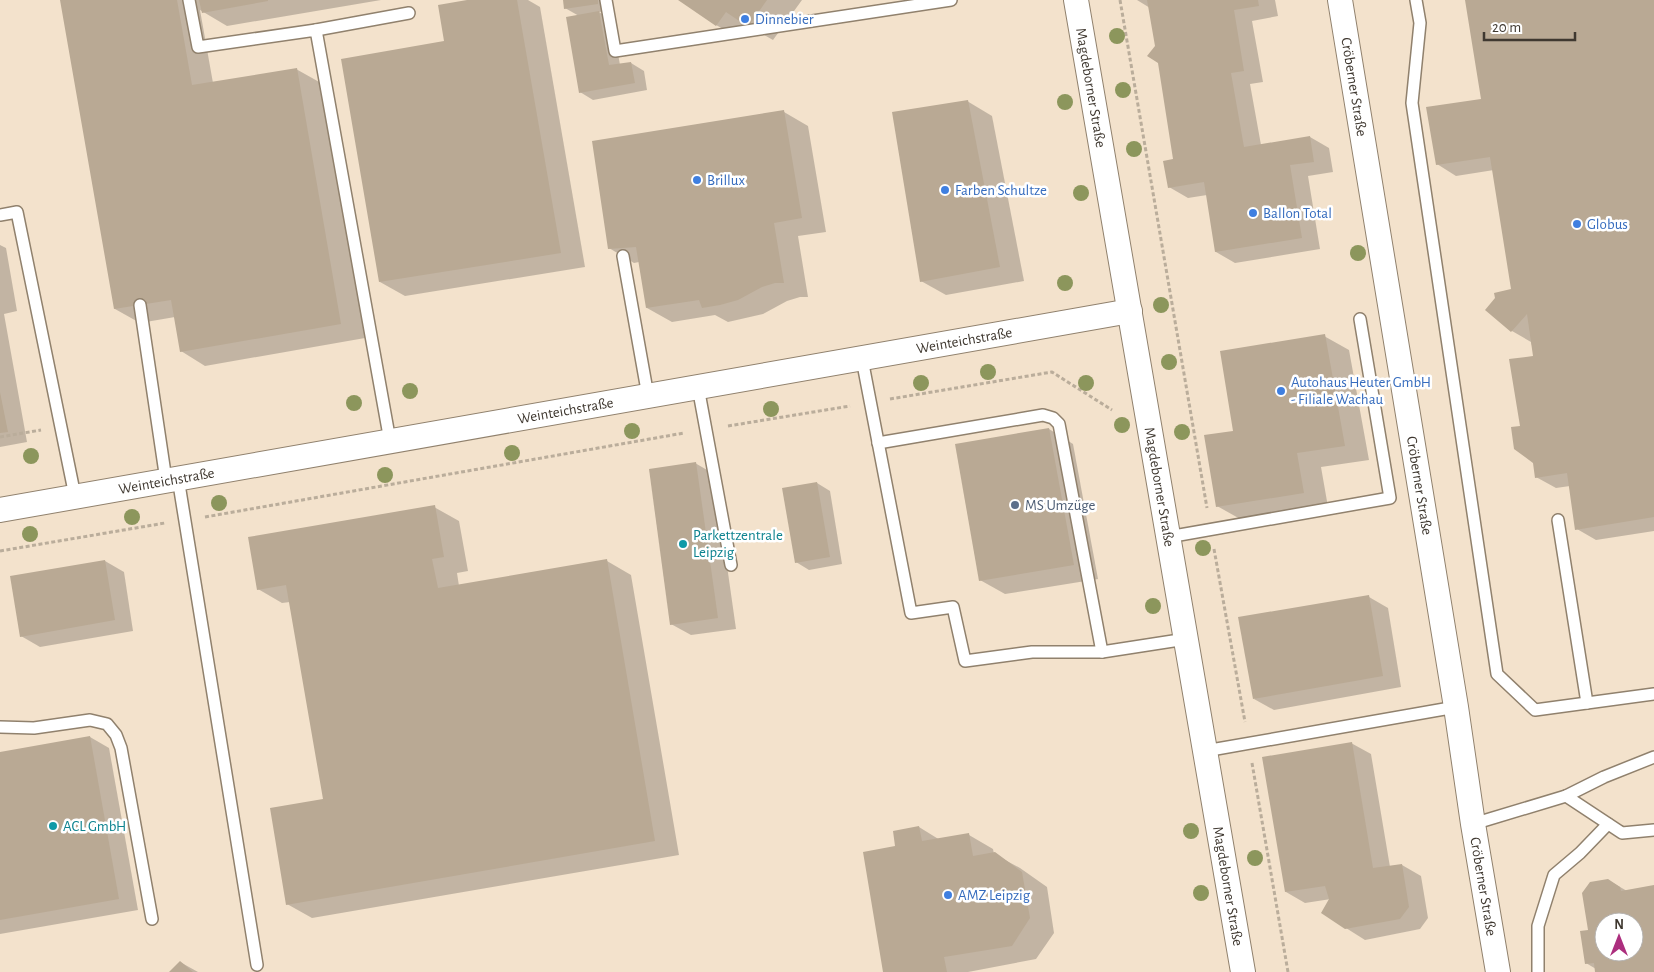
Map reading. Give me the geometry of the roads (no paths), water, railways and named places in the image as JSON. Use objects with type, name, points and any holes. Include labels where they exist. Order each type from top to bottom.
[{"type":"street","name":"Magdeborner Straße","points":[[1076,0],[1243,972]]},
{"type":"street","name":"Cröberner Straße","points":[[1340,0],[1456,707],[1494,971]]},
{"type":"street","name":"Weinteichstraße","points":[[0,510],[1130,311]]},
{"type":"lane","points":[[190,0],[198,47],[316,30],[410,13]]},
{"type":"lane","points":[[606,0],[615,51],[951,0]]},
{"type":"lane","points":[[1416,0],[1420,23],[1412,103],[1497,674],[1535,710],[1654,694]]},
{"type":"lane","points":[[316,30],[390,441]]},
{"type":"lane","points":[[0,214],[17,212],[75,496]]},
{"type":"lane","points":[[623,256],[648,396]]},
{"type":"lane","points":[[140,305],[172,479],[185,520],[257,965]]},
{"type":"lane","points":[[1168,537],[1390,498],[1360,319]]},
{"type":"lane","points":[[862,359],[911,613],[953,607],[965,661],[1032,652],[1102,652],[1186,639]]},
{"type":"lane","points":[[698,387],[731,565]]},
{"type":"lane","points":[[878,443],[1043,415],[1054,418],[1059,424],[1102,652]]},
{"type":"lane","points":[[1558,520],[1587,703]]},
{"type":"lane","points":[[1205,751],[1456,707]]},
{"type":"lane","points":[[0,727],[34,728],[90,720],[107,724],[116,736],[121,748],[152,919]]},
{"type":"lane","points":[[1473,824],[1566,796],[1604,777],[1654,757]]},
{"type":"lane","points":[[1566,796],[1622,833],[1654,830]]},
{"type":"lane","points":[[1538,972],[1538,926],[1554,875],[1580,853],[1608,824]]},
{"type":"place","name":"Dinnebier","points":[[745,19]]},
{"type":"place","name":"Brillux","points":[[697,180]]},
{"type":"place","name":"Farben Schultze","points":[[945,190]]},
{"type":"place","name":"Ballon Total","points":[[1253,213]]},
{"type":"place","name":"Globus","points":[[1577,224]]},
{"type":"place","name":"Autohaus Heuter GmbH - Filiale Wachau","points":[[1281,391]]},
{"type":"place","name":"MS Umzüge","points":[[1015,505]]},
{"type":"place","name":"Parkettzentrale Leipzig","points":[[683,544]]},
{"type":"place","name":"ACL GmbH","points":[[53,826]]},
{"type":"place","name":"AMZ Leipzig","points":[[948,895]]}]
